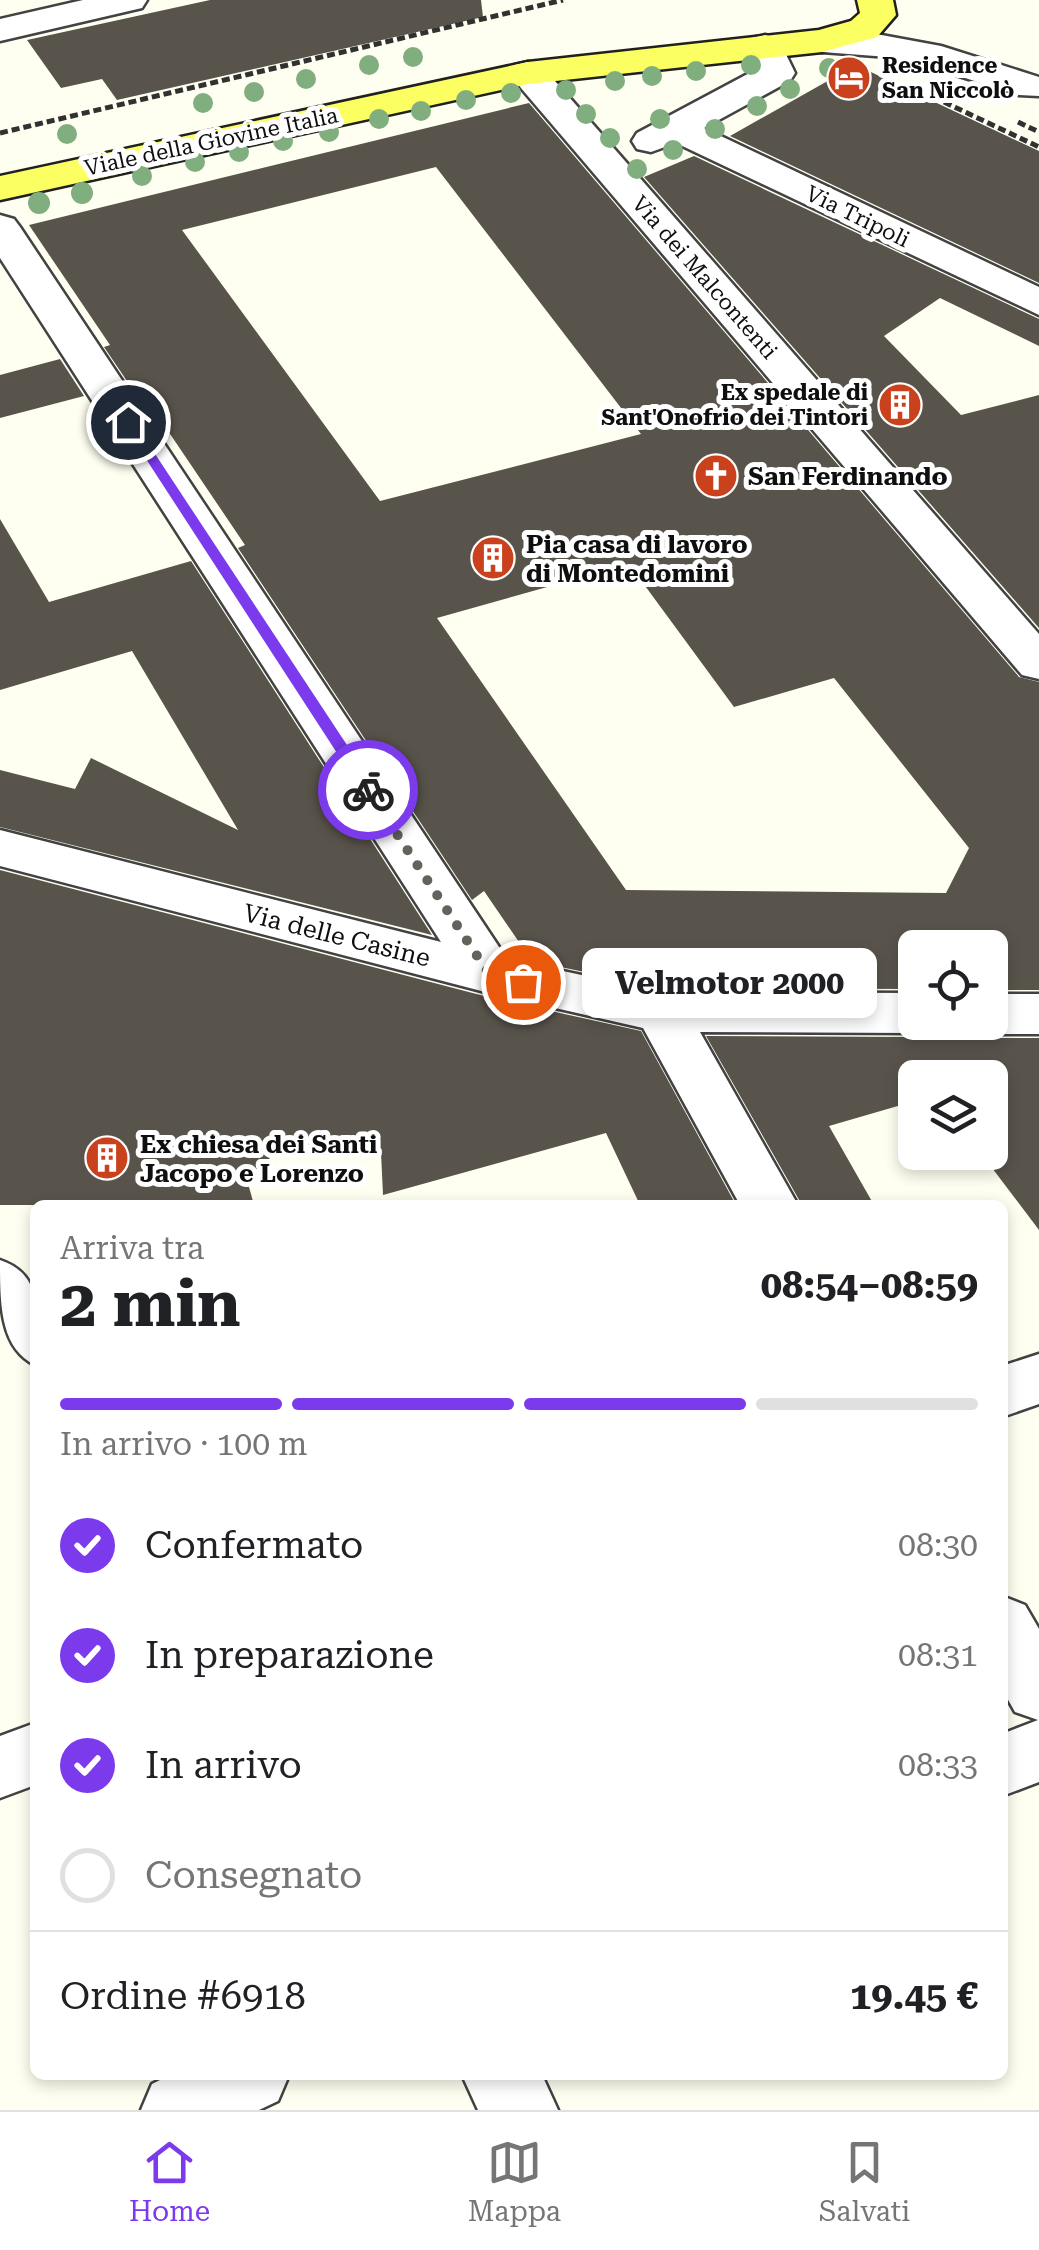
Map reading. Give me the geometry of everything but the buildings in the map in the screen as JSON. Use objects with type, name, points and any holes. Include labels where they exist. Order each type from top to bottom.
[{"type":"main road","name":"Viale della Giovine Italia","points":[[0,188],[528,73],[822,41],[864,28],[878,15],[877,0]]},
{"type":"street","points":[[0,30],[129,0]]},
{"type":"street","points":[[877,0],[1035,89]]},
{"type":"street","points":[[822,41],[867,40],[902,47],[1035,89]]},
{"type":"street","points":[[604,161],[677,129],[777,73],[765,46]]},
{"type":"street","name":"Via dei Malcontenti","points":[[528,73],[1039,663]]},
{"type":"street","name":"Via Tripoli","points":[[677,129],[1039,303]]},
{"type":"street","points":[[0,226],[489,974]]},
{"type":"street","name":"Via delle Casine","points":[[0,848],[489,974],[661,1012],[898,1014]]},
{"type":"street","points":[[661,1012],[766,1200]]},
{"type":"street","points":[[1008,1014],[1039,1014]]},
{"type":"street","points":[[0,1284],[30,1332]]},
{"type":"street","points":[[1008,1390],[1039,1379]]},
{"type":"street","points":[[1008,1637],[1039,1692]]},
{"type":"street","points":[[1008,1763],[1039,1750]]},
{"type":"street","points":[[0,1768],[30,1756]]},
{"type":"street","points":[[178,2110],[241,2080]]},
{"type":"street","points":[[502,2080],[521,2110]]},
{"type":"path","points":[[0,133],[563,0]]},
{"type":"way so far","points":[[368,790],[489,974],[523,982]]},
{"type":"place","name":"Residence San Niccolò","points":[[849,78]]},
{"type":"place","name":"Ex spedale di Sant'Onofrio dei Tintori","points":[[900,405]]},
{"type":"place","name":"San Ferdinando","points":[[716,476]]},
{"type":"place","name":"Pia casa di lavoro di Montedomini","points":[[493,558]]},
{"type":"place","name":"Velmotor 2000","points":[[523,982]]},
{"type":"place","name":"Ex chiesa dei Santi Jacopo e Lorenzo","points":[[107,1158]]},
{"type":"route","points":[[128,422],[368,790]]}]
